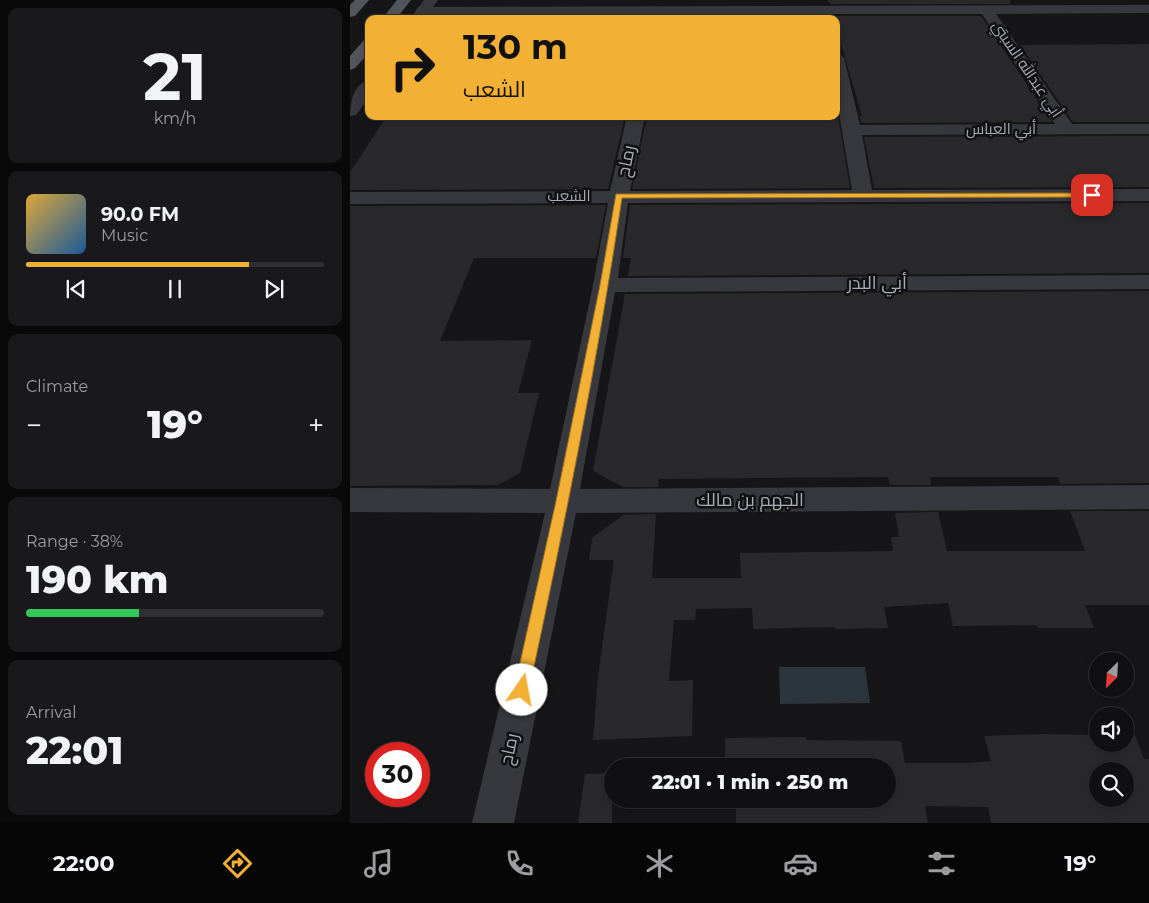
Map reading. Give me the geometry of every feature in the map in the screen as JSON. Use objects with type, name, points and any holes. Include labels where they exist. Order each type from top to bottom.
[{"type":"main road","points":[[350,13],[362,0]]},
{"type":"main road","points":[[392,15],[404,0]]},
{"type":"main road","points":[[350,65],[365,47]]},
{"type":"street","points":[[424,10],[659,10],[826,15],[986,9],[1031,4],[1149,9]]},
{"type":"street","name":"أبي عبدالله السبتي","points":[[986,9],[1067,129]]},
{"type":"street","points":[[840,76],[852,130],[863,195]]},
{"type":"street","points":[[350,111],[365,90]]},
{"type":"street","name":"رماح","points":[[493,823],[563,501],[604,285],[618,196],[635,120]]},
{"type":"street","name":"أبي العباس","points":[[852,130],[1149,129]]},
{"type":"street","name":"الشعب","points":[[350,198],[1149,195]]},
{"type":"street","name":"أبي البدر","points":[[604,285],[1149,282]]},
{"type":"street","name":"الجهم بن مالك","points":[[350,500],[563,501],[1149,497]]},
{"type":"shaded area","points":[[779,667],[865,667],[870,703],[780,704]]},
{"type":"building","points":[[828,0],[1010,0],[1010,4],[830,4]]},
{"type":"building","points":[[840,16],[981,16],[1052,122],[861,123],[860,116],[862,116],[840,41]]},
{"type":"building","points":[[1149,44],[1149,122],[1073,122],[1020,45]]},
{"type":"building","points":[[384,120],[624,120],[608,189],[350,190],[350,172]]},
{"type":"building","points":[[646,120],[839,120],[850,188],[632,189]]},
{"type":"building","points":[[1149,136],[1149,187],[874,188],[864,137]]},
{"type":"building","points":[[1149,203],[1149,273],[628,276],[631,258],[623,258],[630,205]]},
{"type":"building","points":[[606,205],[596,258],[474,258],[440,341],[532,340],[518,393],[539,393],[520,473],[498,485],[350,486],[350,206]]},
{"type":"building","points":[[1149,291],[1149,483],[1060,484],[1058,477],[930,477],[931,485],[890,485],[888,477],[659,479],[658,487],[623,487],[593,471],[625,294]]},
{"type":"building","points":[[1070,511],[1149,511],[1149,605],[1085,605],[1094,628],[1038,628],[1037,625],[953,626],[948,603],[884,607],[888,628],[753,629],[752,608],[696,609],[695,620],[674,620],[669,681],[693,680],[692,736],[593,740],[598,676],[614,560],[589,560],[592,538],[623,515],[656,514],[652,578],[741,578],[740,553],[893,551],[891,537],[899,537],[895,513],[938,512],[947,551],[1085,551]]},
{"type":"building","points":[[1089,735],[1089,752],[1134,752],[1135,735],[1144,759],[1149,759],[1149,823],[991,823],[988,807],[925,806],[928,823],[736,823],[736,808],[896,808],[896,758],[725,758],[725,738],[806,737],[806,740],[901,741],[905,763],[991,761],[984,736]]},
{"type":"building","points":[[604,773],[604,808],[612,808],[612,823],[578,823],[585,774]]},
{"type":"route","points":[[522,690],[563,501],[604,285],[618,196],[1092,195]]}]
